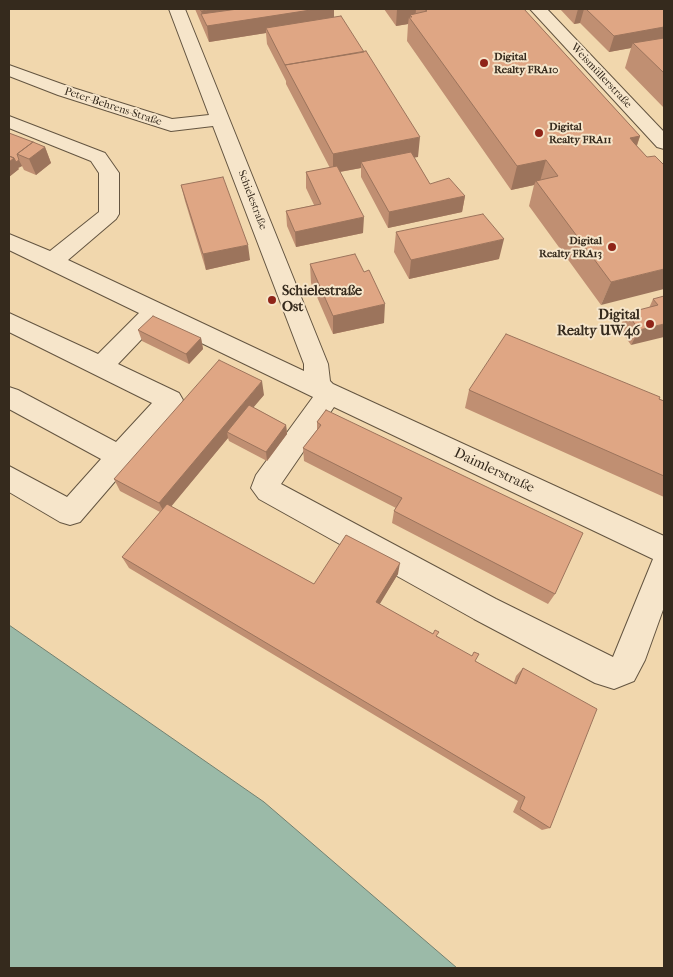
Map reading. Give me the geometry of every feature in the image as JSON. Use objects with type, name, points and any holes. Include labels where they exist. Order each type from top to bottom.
[{"type":"street","name":"Schielestraße","points":[[177,9],[316,364],[318,382],[327,392]]},
{"type":"street","name":"Weismüllerstraße","points":[[538,9],[664,143]]},
{"type":"street","name":"Peter-Behrens-Straße","points":[[9,70],[64,91],[171,125],[221,119]]},
{"type":"street","points":[[9,122],[98,158],[109,173],[109,214],[52,261]]},
{"type":"street","name":"Daimlerstraße","points":[[9,241],[664,550]]},
{"type":"street","points":[[101,366],[155,310]]},
{"type":"street","points":[[9,322],[170,400],[70,513],[9,478]]},
{"type":"street","points":[[327,392],[266,483],[265,488],[484,609],[606,672],[614,673],[622,670],[629,660],[664,568]]},
{"type":"street","points":[[9,396],[120,457]]},
{"type":"shaded area","points":[[9,625],[264,802],[457,968],[9,968]]},
{"type":"building","points":[[238,9],[317,9],[207,26],[201,14]]},
{"type":"building","points":[[424,9],[524,9],[640,136],[630,138],[634,143],[647,157],[655,156],[664,165],[664,269],[611,282],[536,181],[558,176],[546,160],[517,166],[409,17],[412,17],[410,15],[427,11]]},
{"type":"building","points":[[586,9],[664,9],[664,27],[614,36]]},
{"type":"building","points":[[341,16],[364,52],[285,65],[266,28]]},
{"type":"building","points":[[664,38],[664,73],[633,43]]},
{"type":"building","points":[[366,51],[420,137],[333,154],[285,65]]},
{"type":"building","points":[[9,133],[33,142],[17,154],[19,160],[16,162],[14,158],[9,156]]},
{"type":"building","points":[[33,142],[45,147],[29,159],[17,154]]},
{"type":"building","points":[[411,152],[430,184],[449,178],[465,196],[389,212],[361,162]]},
{"type":"building","points":[[337,166],[364,217],[295,232],[286,211],[321,204],[306,172]]},
{"type":"building","points":[[223,177],[248,245],[203,254],[181,185]]},
{"type":"building","points":[[483,214],[504,239],[411,260],[396,232]]},
{"type":"building","points":[[355,254],[364,272],[369,270],[385,304],[333,316],[310,264]]},
{"type":"building","points":[[664,296],[664,324],[639,330],[627,313],[658,305],[653,299]]},
{"type":"building","points":[[153,316],[201,338],[186,354],[138,330]]},
{"type":"building","points":[[506,334],[660,397],[659,399],[664,401],[664,476],[469,390]]},
{"type":"building","points":[[219,360],[262,381],[159,503],[114,479]]},
{"type":"building","points":[[249,405],[286,425],[266,452],[227,432]]},
{"type":"building","points":[[326,410],[583,533],[555,594],[394,511],[402,498],[303,448],[321,425],[317,422]]},
{"type":"building","points":[[167,504],[314,584],[346,535],[400,563],[376,602],[433,634],[435,630],[439,632],[436,636],[472,656],[474,652],[479,654],[475,661],[516,684],[523,668],[597,709],[550,828],[520,809],[525,797],[122,557]]},
{"type":"place","name":"Digital Realty FRA10","points":[[484,63]]},
{"type":"place","name":"Digital Realty FRA11","points":[[539,133]]},
{"type":"place","name":"Digital Realty FRA13","points":[[612,247]]},
{"type":"place","name":"Schielestraße Ost","points":[[272,300]]},
{"type":"place","name":"Digital Realty UW46","points":[[650,324]]}]
